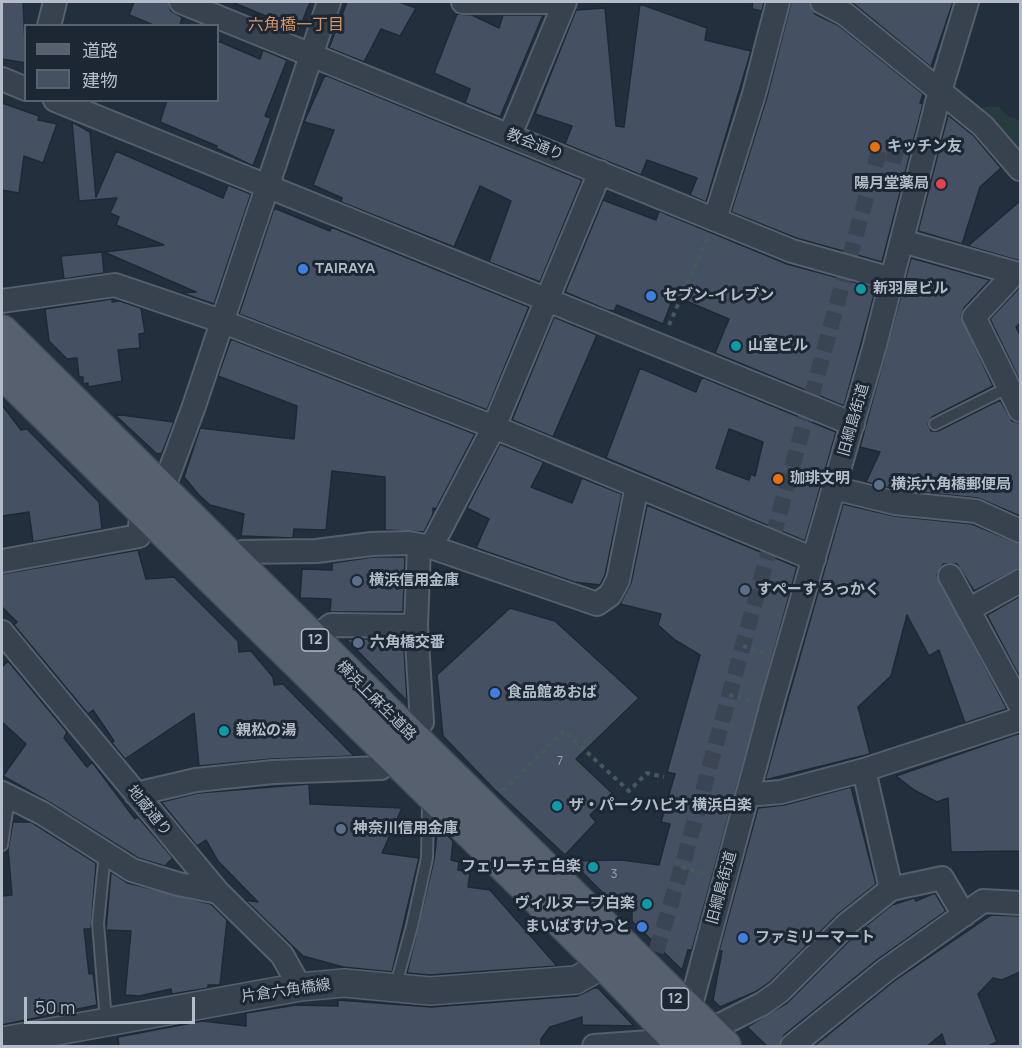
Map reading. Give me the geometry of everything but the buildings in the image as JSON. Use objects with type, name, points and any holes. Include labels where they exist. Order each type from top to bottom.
[{"type":"main road","name":"横浜上麻生道路","points":[[2,332],[152,500],[694,1033]]},
{"type":"main road","name":"横浜上麻生道路","points":[[2,372],[152,500],[232,560],[314,639],[401,746],[428,793],[616,958]]},
{"type":"street","points":[[50,24],[55,2]]},
{"type":"street","name":"教会通り","points":[[181,2],[792,251],[892,279]]},
{"type":"street","points":[[2,561],[139,536],[221,321],[329,2]]},
{"type":"street","points":[[463,2],[547,2]]},
{"type":"street","points":[[510,135],[565,2]]},
{"type":"street","points":[[715,219],[754,94],[778,2]]},
{"type":"street","points":[[822,2],[845,14],[982,126],[1020,169]]},
{"type":"street","name":"旧綱島街道","points":[[694,1033],[747,795],[853,424],[940,91],[967,2]]},
{"type":"street","points":[[2,79],[24,88]]},
{"type":"street","points":[[60,102],[853,424]]},
{"type":"street","points":[[136,794],[196,780],[273,772],[381,768],[422,722],[416,626],[425,546],[494,427],[600,172]]},
{"type":"street","points":[[902,241],[1018,275],[974,317],[1020,410]]},
{"type":"street","points":[[2,302],[115,285],[221,321],[494,427],[814,559]]},
{"type":"street","points":[[232,560],[242,552],[316,551],[372,544],[425,546],[597,604],[610,595],[618,580],[637,486]]},
{"type":"street","points":[[834,488],[895,503],[976,511],[1020,531]]},
{"type":"street","points":[[950,576],[1020,705]]},
{"type":"street","points":[[968,610],[1020,581]]},
{"type":"street","points":[[314,639],[331,625],[416,626]]},
{"type":"street","name":"地蔵通り","points":[[2,632],[218,892],[282,955],[300,987]]},
{"type":"street","points":[[747,795],[781,792],[864,770],[1020,719]]},
{"type":"street","points":[[864,770],[891,889]]},
{"type":"street","points":[[5,795],[42,813],[132,870],[178,884],[218,892]]},
{"type":"street","points":[[594,1047],[650,1042],[694,1033],[762,1004],[779,992],[847,924],[891,889],[942,878],[964,915]]},
{"type":"street","points":[[792,1047],[886,970],[983,901],[1020,903]]},
{"type":"street","name":"片倉六角橋線","points":[[2,1041],[64,1038],[106,1021],[300,987],[344,983],[442,990],[576,980],[616,958]]},
{"type":"lane","points":[[935,424],[1009,387]]},
{"type":"lane","points":[[394,988],[412,926],[427,858],[428,793]]},
{"type":"lane","points":[[2,845],[5,795]]},
{"type":"lane","points":[[105,852],[98,923],[106,1021]]},
{"type":"path","points":[[660,345],[715,219]]},
{"type":"path","points":[[498,796],[564,731],[629,791],[647,773],[664,777]]},
{"type":"green space","points":[[983,107],[999,107],[1006,115],[1020,121],[1020,165],[980,115]]},
{"type":"tunnel","points":[[656,952],[682,867],[879,151],[922,162]]},
{"type":"place","name":"キッチン友","points":[[875,147]]},
{"type":"place","name":"陽月堂薬局","points":[[941,184]]},
{"type":"place","name":"TAIRAYA","points":[[303,269]]},
{"type":"place","name":"新羽屋ビル","points":[[861,289]]},
{"type":"place","name":"セブン-イレブン","points":[[651,296]]},
{"type":"place","name":"山室ビル","points":[[736,346]]},
{"type":"place","name":"珈琲文明","points":[[778,479]]},
{"type":"place","name":"横浜六角橋郵便局","points":[[879,485]]},
{"type":"place","name":"横浜信用金庫","points":[[357,581]]},
{"type":"place","name":"すぺーす ろっかく","points":[[745,590]]},
{"type":"place","name":"六角橋交番","points":[[358,643]]},
{"type":"place","name":"食品館あおば","points":[[495,693]]},
{"type":"place","name":"親松の湯","points":[[224,731]]},
{"type":"place","name":"ザ・パークハビオ 横浜白楽","points":[[557,806]]},
{"type":"place","name":"神奈川信用金庫","points":[[341,829]]},
{"type":"place","name":"フェリーチェ白楽","points":[[593,867]]},
{"type":"place","name":"ヴィルヌーブ白楽","points":[[647,904]]},
{"type":"place","name":"まいばすけっと","points":[[642,927]]},
{"type":"place","name":"ファミリーマート","points":[[743,938]]},
{"type":"district","name":"六角橋一丁目","points":[[296,26]]}]
